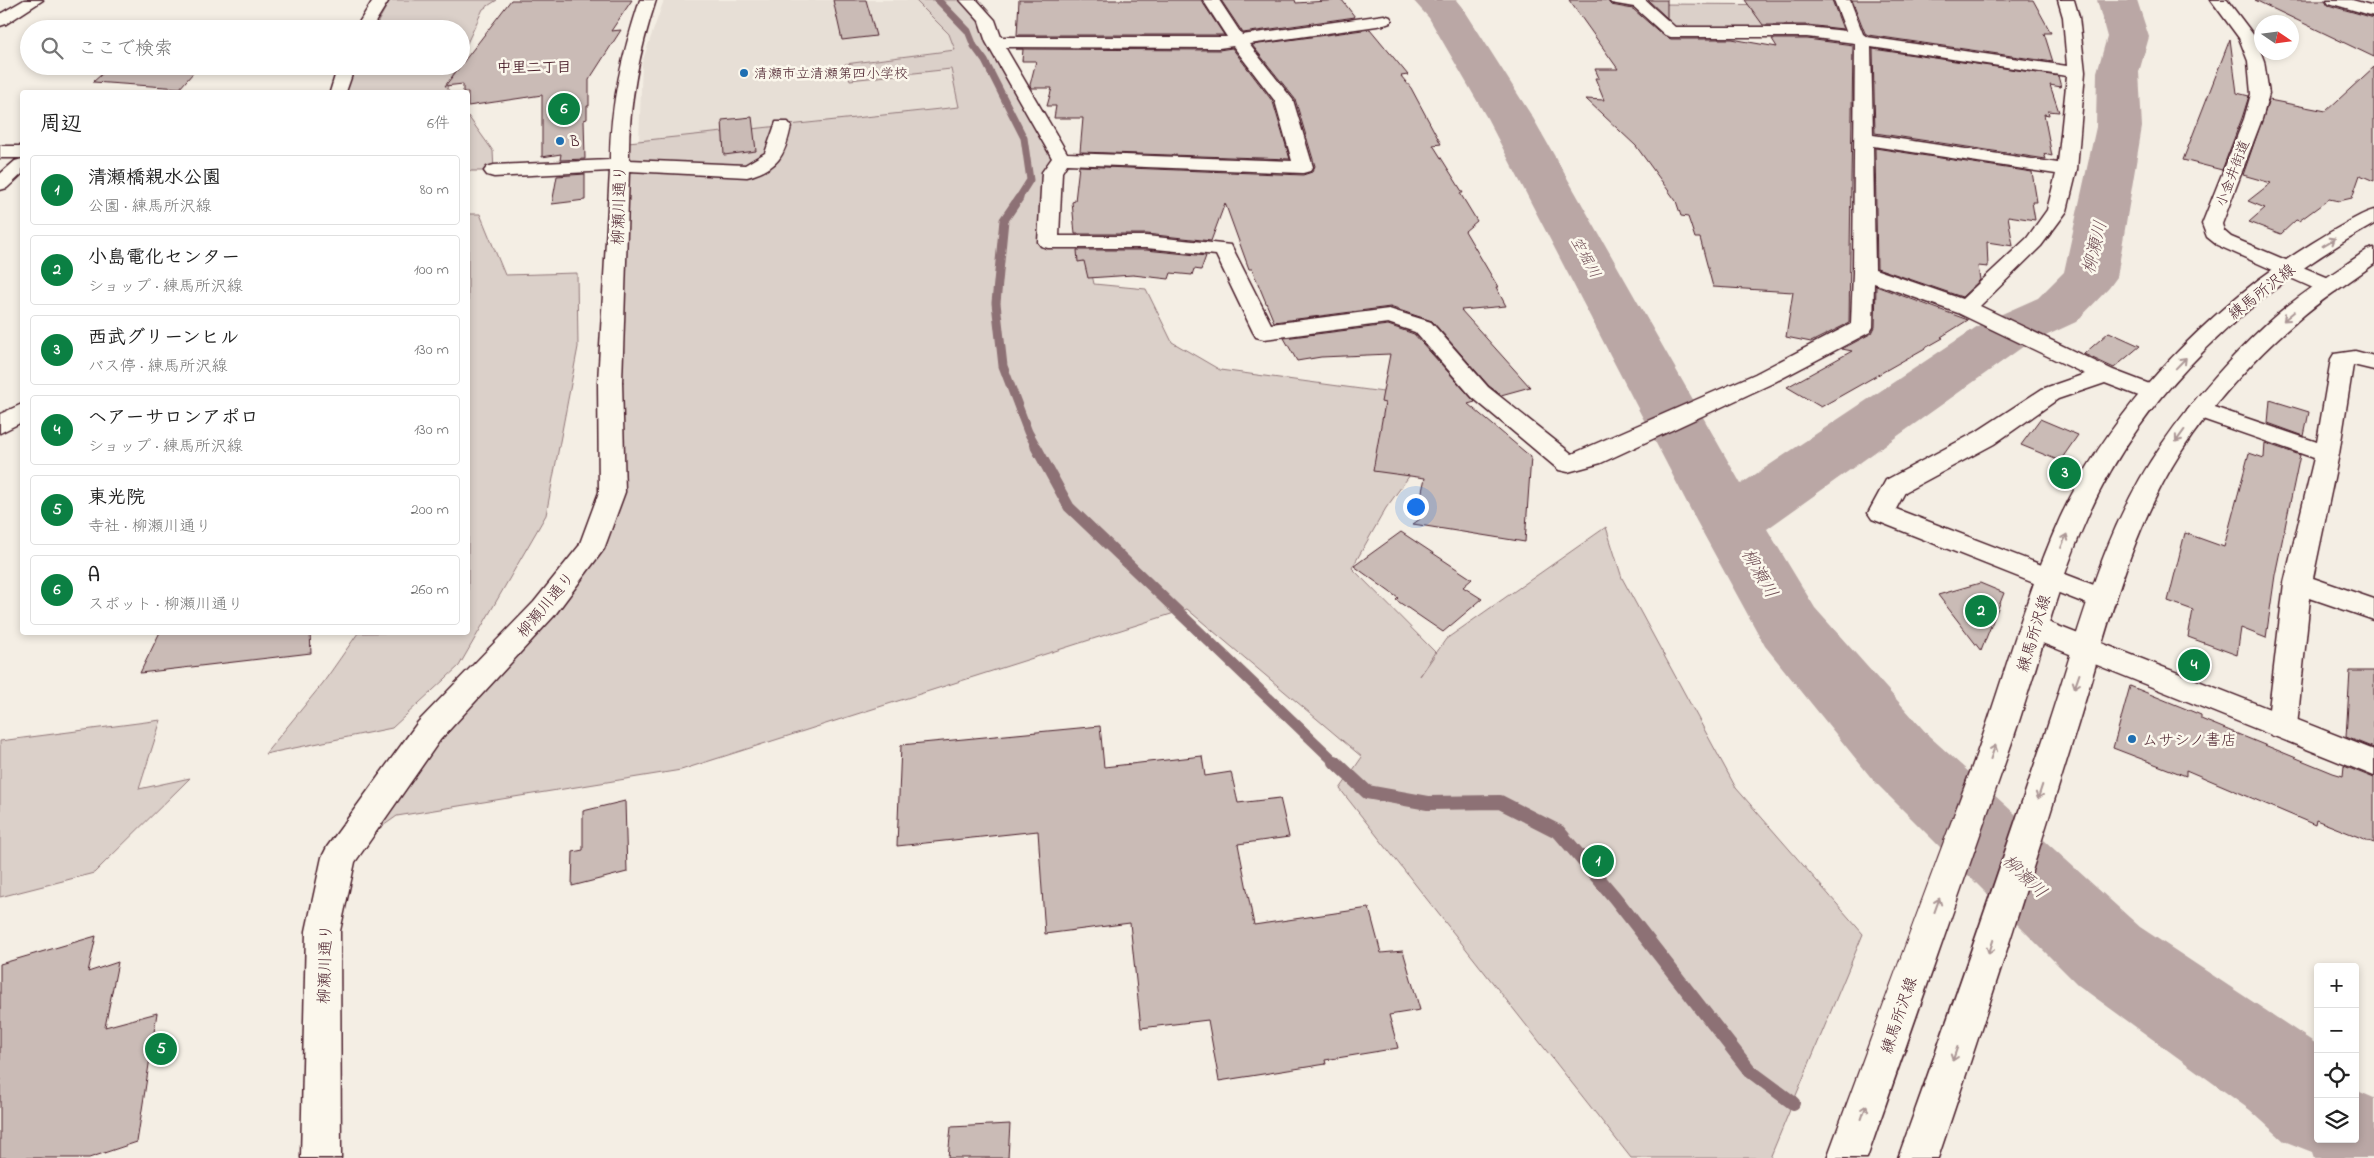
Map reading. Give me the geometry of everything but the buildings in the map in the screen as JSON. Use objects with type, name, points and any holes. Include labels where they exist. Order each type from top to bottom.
[{"type":"street","points":[[0,21],[36,0]]},
{"type":"street","points":[[369,20],[381,0]]},
{"type":"street","name":"柳瀬川通り","points":[[322,1158],[323,931],[339,857],[428,731],[544,609],[591,548],[612,492],[610,382],[620,165],[619,143],[627,71],[641,16],[648,0]]},
{"type":"street","points":[[968,0],[987,20],[994,42],[1061,158]]},
{"type":"street","points":[[1061,158],[1303,167],[1284,100],[1237,40],[1210,0]]},
{"type":"street","points":[[1617,0],[1639,3],[1671,32],[1806,32],[2076,72]]},
{"type":"street","points":[[1061,158],[1052,172],[1048,242],[1146,242],[1224,249],[1264,332],[1389,316],[1423,327],[1480,392],[1568,464],[1598,454],[1757,381],[1862,327],[1864,139],[1860,39],[1842,0]]},
{"type":"street","points":[[1975,312],[2057,211],[2067,170],[2076,72],[2071,17],[2066,0]]},
{"type":"street","name":"小金井街道","points":[[2219,0],[2247,36],[2256,61],[2260,94],[2253,119],[2212,224],[2214,232],[2224,241],[2328,286]]},
{"type":"street","points":[[2335,0],[2374,11]]},
{"type":"street","points":[[994,42],[1219,43],[1384,20]]},
{"type":"street","points":[[339,90],[344,75]]},
{"type":"street","points":[[494,170],[620,165],[747,171],[760,166],[777,154],[782,126]]},
{"type":"street","points":[[1864,139],[2067,170]]},
{"type":"street","points":[[0,152],[20,152]]},
{"type":"street","points":[[0,184],[20,167]]},
{"type":"street","name":"練馬所沢線","points":[[1847,1158],[1920,950],[2011,704],[2050,579],[2074,517],[2096,472],[2121,434],[2152,393],[2213,330],[2248,299],[2288,269],[2374,216]]},
{"type":"street","points":[[1918,1158],[1971,1008],[2088,648],[2102,599],[2125,534],[2148,488],[2170,450],[2199,410],[2258,346],[2289,316],[2374,254]]},
{"type":"street","points":[[1864,272],[1975,312],[2105,375],[2152,393]]},
{"type":"street","points":[[2282,726],[2298,583],[2327,454],[2342,359],[2355,358],[2374,363]]},
{"type":"street","points":[[2102,599],[1881,513],[1895,486],[1985,438],[2050,394],[2105,375]]},
{"type":"street","points":[[2199,410],[2327,454]]},
{"type":"street","points":[[0,425],[20,413]]},
{"type":"street","points":[[2298,583],[2374,610]]},
{"type":"street","points":[[2035,628],[2374,763]]},
{"type":"shaded area","points":[[390,0],[497,0],[483,9],[470,37],[470,20],[379,20]]},
{"type":"shaded area","name":"清瀬市立清瀬第四小学校","points":[[664,0],[915,0],[949,34],[955,50],[846,64],[850,79],[951,69],[959,107],[639,142],[642,62]]},
{"type":"shaded area","points":[[915,0],[968,0],[1061,158],[1048,241],[1085,242],[1094,284],[1146,289],[1172,342],[1220,370],[1398,394],[1431,446],[1386,508],[1352,568],[1435,652],[1420,676],[1446,639],[1606,527],[1622,578],[1736,788],[1863,934],[1770,1158],[1631,1158],[1340,789],[1362,757],[1187,609],[681,770],[397,816],[339,857],[544,609],[612,492],[619,143],[959,107],[951,69],[850,80],[845,64],[955,50],[949,34]]},
{"type":"shaded area","points":[[1657,4],[1833,5],[1843,34],[1671,32]]},
{"type":"shaded area","points":[[348,75],[453,75],[447,88],[448,90],[340,90]]},
{"type":"shaded area","points":[[470,119],[493,151],[494,171],[470,171]]},
{"type":"shaded area","points":[[470,214],[480,214],[505,275],[577,273],[578,347],[546,515],[459,666],[392,728],[265,754],[323,683],[357,635],[470,635]]},
{"type":"shaded area","points":[[161,720],[139,789],[190,778],[94,873],[0,897],[0,741]]},
{"type":"waterway","points":[[938,0],[968,31],[974,46],[985,61],[1024,138],[1030,180],[1018,199]]},
{"type":"waterway","name":"空堀川","points":[[1433,0],[1445,11],[1510,118],[1730,522]]},
{"type":"waterway","name":"空堀川","points":[[1439,0],[1445,11]]},
{"type":"waterway","name":"柳瀬川","points":[[1730,522],[2004,334],[2057,310],[2090,277],[2119,127],[2118,72],[2128,37],[2117,0]]},
{"type":"waterway","points":[[1019,198],[1004,220],[996,303],[1003,366],[1028,432],[1037,448]]},
{"type":"waterway","points":[[1036,447],[1069,507],[1336,763]]},
{"type":"waterway","name":"柳瀬川","points":[[1730,522],[1790,627],[1901,758],[2109,956],[2283,1077],[2314,1104]]},
{"type":"waterway","points":[[1335,762],[1367,792],[1428,803],[1500,802],[1559,832],[1615,898],[1750,1071],[1793,1103]]},
{"type":"waterway","name":"柳瀬川","points":[[2359,1142],[2374,1155]]},
{"type":"place","name":"清瀬市立清瀬第四小学校","points":[[744,73]]},
{"type":"place","name":"A","points":[[564,109]]},
{"type":"place","name":"B","points":[[560,141]]},
{"type":"place","name":"西武グリーンヒル","points":[[2065,473]]},
{"type":"place","name":"小島電化センター","points":[[1981,611]]},
{"type":"place","name":"ヘアーサロンアポロ","points":[[2194,665]]},
{"type":"place","name":"ムサシノ書店","points":[[2132,739]]},
{"type":"place","name":"清瀬橋親水公園","points":[[1598,861]]},
{"type":"place","name":"東光院","points":[[161,1049]]},
{"type":"district","name":"中里二丁目","points":[[534,67]]}]
